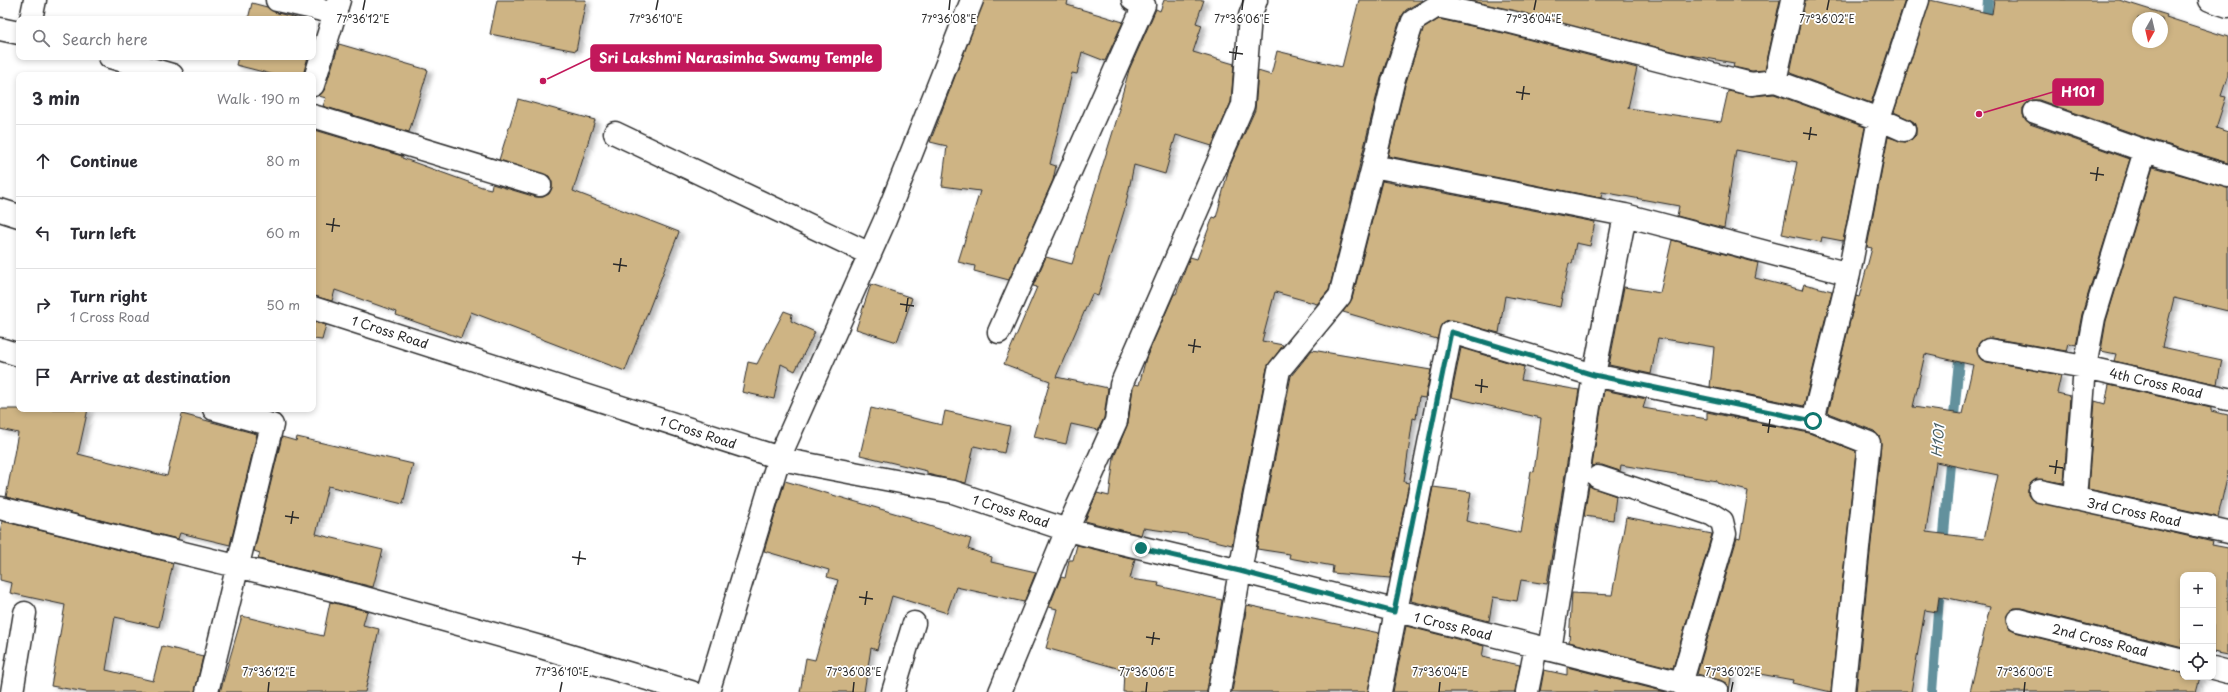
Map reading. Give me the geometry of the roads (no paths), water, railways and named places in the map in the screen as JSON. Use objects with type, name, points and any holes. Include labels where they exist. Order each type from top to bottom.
[{"type":"street","points":[[32,16],[35,0]]},
{"type":"street","points":[[278,0],[337,7],[316,75]]},
{"type":"street","points":[[708,692],[779,458],[885,220],[972,0]]},
{"type":"street","points":[[999,332],[1144,5],[1133,0]]},
{"type":"street","points":[[1000,692],[1067,530],[1116,421],[1121,385],[1243,105],[1250,16],[1256,0]]},
{"type":"street","points":[[1775,81],[1793,0]]},
{"type":"street","points":[[1813,421],[1849,274],[1879,119],[1918,0]]},
{"type":"street","points":[[2210,0],[2228,6]]},
{"type":"street","points":[[1219,692],[1240,571],[1279,370],[1340,296],[1393,82],[1413,21],[1437,6],[1511,22],[1751,84],[1775,81],[1879,119],[1904,130]]},
{"type":"street","points":[[0,29],[16,32]]},
{"type":"street","points":[[120,60],[162,72]]},
{"type":"street","points":[[2035,112],[2145,151],[2228,176]]},
{"type":"street","points":[[316,117],[540,185]]},
{"type":"street","points":[[614,133],[870,254]]},
{"type":"street","points":[[2075,499],[2085,367],[2094,318],[2145,151]]},
{"type":"street","points":[[1373,166],[1625,215],[1849,274]]},
{"type":"street","points":[[0,210],[16,215]]},
{"type":"street","points":[[1527,692],[1543,648],[1625,215]]},
{"type":"street","name":"1 Cross Road","points":[[316,309],[779,458],[953,492],[1067,530],[1240,571],[1394,612],[1543,648],[1690,688],[1717,692]]},
{"type":"street","points":[[1380,692],[1394,612],[1451,332],[1594,375],[1813,421],[1869,443],[1843,692]]},
{"type":"street","points":[[0,350],[16,354]]},
{"type":"street","name":"4th Cross Road","points":[[1989,350],[2085,367],[2227,396]]},
{"type":"street","points":[[207,692],[239,566],[272,425],[225,412]]},
{"type":"street","points":[[1598,476],[1711,514],[1722,521],[1725,534],[1690,688]]},
{"type":"street","name":"3rd Cross Road","points":[[2040,491],[2228,532]]},
{"type":"street","points":[[0,508],[358,596],[544,648],[691,692]]},
{"type":"street","points":[[12,692],[25,613]]},
{"type":"street","name":"2nd Cross Road","points":[[2018,620],[2180,660]]},
{"type":"street","points":[[893,692],[914,623]]},
{"type":"street","points":[[2216,669],[2228,672]]},
{"type":"waterway","name":"H101","points":[[1986,26],[1988,0]]},
{"type":"waterway","name":"H101","points":[[1953,427],[1960,349]]},
{"type":"waterway","name":"H101","points":[[1943,546],[1951,452]]},
{"type":"waterway","name":"H101","points":[[1932,692],[1940,584]]},
{"type":"place","name":"Sri Lakshmi Narasimha Swamy Temple","points":[[543,81]]},
{"type":"place","name":"H101","points":[[1979,114]]}]
